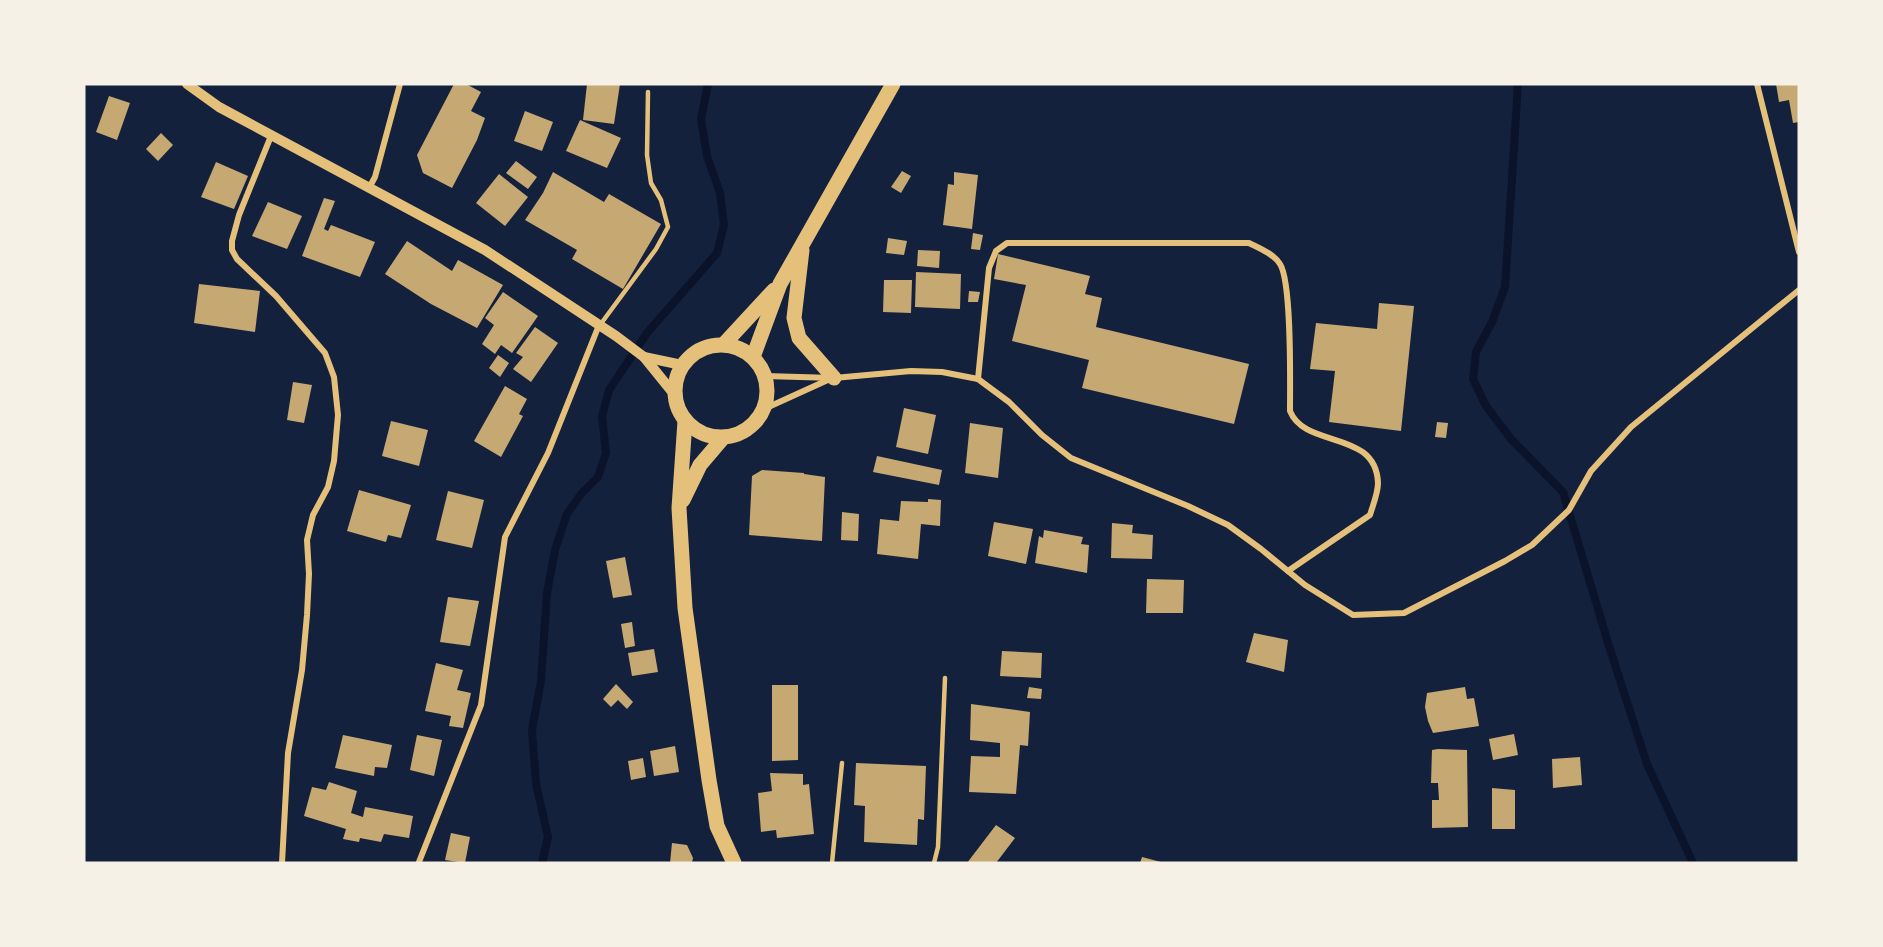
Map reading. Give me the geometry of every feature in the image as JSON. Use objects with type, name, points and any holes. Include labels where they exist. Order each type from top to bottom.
[{"type":"main road","points":[[753,357],[780,284],[893,84]]},
{"type":"main road","points":[[803,243],[794,318],[799,338],[834,378]]},
{"type":"main road","points":[[724,344],[780,284]]},
{"type":"main road","points":[[724,344],[739,348],[753,357],[765,376],[768,387],[764,409],[758,420],[748,429],[723,438],[709,436],[696,430],[685,421],[677,408],[674,394],[676,379],[682,365],[693,354],[708,346],[724,344]]},
{"type":"main road","points":[[685,421],[679,508],[685,608],[717,826],[734,863]]},
{"type":"main road","points":[[679,508],[700,465],[723,438]]},
{"type":"street","points":[[187,84],[219,107],[271,136],[485,250],[644,357],[674,394]]},
{"type":"street","points":[[369,188],[375,177],[400,84]]},
{"type":"street","points":[[1757,84],[1799,252]]},
{"type":"street","points":[[271,136],[239,215],[232,250],[237,259],[276,297],[325,353],[334,377],[338,415],[334,461],[328,487],[313,515],[307,540],[309,574],[307,615],[302,670],[288,753],[282,863]]},
{"type":"street","points":[[978,379],[989,268],[996,251],[1007,243],[1249,243],[1267,253],[1280,264],[1287,288],[1290,411],[1294,421],[1304,428],[1354,446],[1373,462],[1378,484],[1370,515],[1288,571]]},
{"type":"street","points":[[765,376],[834,378],[910,371],[942,372],[978,379],[1009,402],[1042,435],[1071,458],[1228,525],[1262,549],[1305,585],[1353,615],[1404,614],[1532,545],[1569,510],[1592,471],[1631,427],[1799,290]]},
{"type":"street","points":[[419,862],[481,705],[505,537],[548,453],[599,325]]},
{"type":"street","points":[[644,357],[682,365]]},
{"type":"street","points":[[764,409],[834,378]]},
{"type":"lane","points":[[599,325],[656,249],[668,227],[661,200],[651,183],[647,155],[648,92]]},
{"type":"lane","points":[[934,863],[938,847],[945,678]]},
{"type":"lane","points":[[832,863],[843,763]]},
{"type":"building","points":[[454,84],[466,84],[481,92],[471,111],[485,118],[477,140],[452,188],[423,173],[417,155]]},
{"type":"building","points":[[587,84],[620,84],[614,124],[583,120]]},
{"type":"building","points":[[1776,84],[1799,84],[1799,122],[1793,123],[1789,100],[1779,102]]},
{"type":"building","points":[[109,96],[130,103],[117,140],[96,132]]},
{"type":"building","points":[[525,111],[553,122],[542,151],[514,141]]},
{"type":"building","points":[[580,120],[621,138],[607,168],[566,151]]},
{"type":"building","points":[[161,133],[173,145],[158,161],[146,149]]},
{"type":"building","points":[[516,161],[537,177],[528,189],[506,173]]},
{"type":"building","points":[[216,162],[248,176],[234,209],[201,197]]},
{"type":"building","points":[[902,171],[911,176],[901,193],[891,187]]},
{"type":"building","points":[[553,172],[604,202],[609,194],[661,224],[623,289],[572,259],[577,250],[525,220],[543,193]]},
{"type":"building","points":[[954,172],[978,175],[972,229],[943,225],[948,184],[954,185]]},
{"type":"building","points":[[499,174],[528,197],[505,226],[476,203]]},
{"type":"building","points":[[324,198],[335,201],[324,229],[328,231],[331,225],[375,242],[360,277],[302,256]]},
{"type":"building","points":[[268,202],[302,216],[287,249],[252,236]]},
{"type":"building","points":[[973,233],[983,235],[980,250],[971,249]]},
{"type":"building","points":[[888,238],[907,241],[904,255],[886,253]]},
{"type":"building","points":[[407,241],[452,271],[458,260],[503,285],[477,328],[431,304],[385,274]]},
{"type":"building","points":[[918,250],[940,251],[939,268],[917,266]]},
{"type":"building","points":[[998,254],[1090,276],[1085,294],[1102,298],[1096,327],[1249,364],[1234,424],[1082,388],[1089,360],[1012,341],[1026,285],[994,279]]},
{"type":"building","points":[[916,272],[961,274],[960,309],[915,307]]},
{"type":"building","points":[[884,280],[912,280],[911,313],[883,312]]},
{"type":"building","points":[[199,284],[260,291],[255,332],[194,323]]},
{"type":"building","points":[[969,291],[980,292],[978,302],[968,302]]},
{"type":"building","points":[[503,292],[538,316],[512,353],[501,345],[495,354],[482,344],[494,325],[485,318]]},
{"type":"building","points":[[1379,303],[1414,306],[1401,431],[1329,422],[1335,371],[1310,369],[1316,323],[1377,329]]},
{"type":"building","points":[[535,327],[558,343],[531,382],[513,369],[523,357],[516,353]]},
{"type":"building","points":[[498,355],[509,363],[500,377],[489,368]]},
{"type":"building","points":[[293,382],[312,385],[304,423],[287,420]]},
{"type":"building","points":[[505,386],[527,399],[519,414],[523,416],[501,457],[474,441]]},
{"type":"building","points":[[904,408],[936,415],[928,454],[896,447]]},
{"type":"building","points":[[391,421],[428,430],[419,466],[382,456]]},
{"type":"building","points":[[1437,422],[1448,423],[1446,438],[1435,437]]},
{"type":"building","points":[[970,423],[1003,428],[998,478],[965,473]]},
{"type":"building","points":[[877,456],[942,470],[939,485],[873,472]]},
{"type":"building","points":[[762,470],[825,477],[822,541],[749,535],[752,476]]},
{"type":"building","points":[[359,490],[411,505],[401,538],[388,535],[386,542],[347,531]]},
{"type":"building","points":[[448,491],[484,500],[472,548],[436,540]]},
{"type":"building","points":[[928,499],[941,500],[940,526],[921,524],[918,559],[877,554],[880,519],[899,521],[901,501],[928,502]]},
{"type":"building","points":[[842,512],[859,514],[858,541],[841,540]]},
{"type":"building","points":[[994,522],[1033,529],[1026,564],[988,556]]},
{"type":"building","points":[[1112,523],[1133,525],[1132,533],[1153,535],[1152,559],[1111,558]]},
{"type":"building","points":[[1044,530],[1083,537],[1081,544],[1089,545],[1087,573],[1035,563],[1039,536],[1043,538]]},
{"type":"building","points":[[625,557],[632,595],[613,598],[606,561]]},
{"type":"building","points":[[1147,579],[1184,580],[1183,613],[1146,613]]},
{"type":"building","points":[[448,597],[479,601],[470,646],[440,642]]},
{"type":"building","points":[[632,622],[635,646],[625,648],[621,624]]},
{"type":"building","points":[[1254,633],[1288,640],[1284,672],[1246,662]]},
{"type":"building","points":[[654,649],[658,672],[632,676],[628,653]]},
{"type":"building","points":[[1002,651],[1042,653],[1041,678],[1000,676]]},
{"type":"building","points":[[436,663],[463,670],[457,690],[471,693],[463,728],[449,726],[451,716],[425,711]]},
{"type":"building","points":[[616,684],[633,702],[627,709],[618,700],[611,707],[603,699]]},
{"type":"building","points":[[772,685],[798,685],[798,760],[772,761]]},
{"type":"building","points":[[1029,687],[1042,689],[1041,699],[1027,698]]},
{"type":"building","points":[[1465,687],[1467,699],[1474,698],[1479,726],[1433,733],[1425,707],[1427,693]]},
{"type":"building","points":[[971,704],[1030,712],[1028,746],[1020,745],[1016,794],[969,792],[971,756],[1000,757],[1000,743],[970,740]]},
{"type":"building","points":[[1514,734],[1518,755],[1493,760],[1489,739]]},
{"type":"building","points":[[343,735],[392,745],[387,768],[375,767],[374,776],[335,768]]},
{"type":"building","points":[[417,735],[442,740],[434,776],[410,770]]},
{"type":"building","points":[[675,746],[679,772],[654,776],[650,751]]},
{"type":"building","points":[[1432,750],[1467,750],[1468,827],[1432,828],[1432,800],[1439,800],[1438,783],[1431,783]]},
{"type":"building","points":[[1580,757],[1582,785],[1553,788],[1552,759]]},
{"type":"building","points":[[643,758],[646,777],[631,780],[628,761]]},
{"type":"building","points":[[856,763],[926,766],[924,820],[918,819],[917,845],[864,842],[865,806],[854,805]]},
{"type":"building","points":[[770,773],[803,774],[803,785],[809,784],[814,834],[777,838],[776,830],[761,832],[758,793],[772,791]]},
{"type":"building","points":[[329,782],[357,791],[351,813],[363,817],[365,807],[413,816],[409,838],[384,834],[381,842],[360,838],[359,842],[343,839],[346,829],[304,816],[312,787],[326,790]]},
{"type":"building","points":[[1492,788],[1515,790],[1515,829],[1492,829]]},
{"type":"building","points":[[996,825],[1015,838],[996,863],[967,863]]},
{"type":"building","points":[[451,833],[470,837],[465,863],[445,860]]},
{"type":"building","points":[[672,843],[687,845],[693,858],[692,863],[670,863]]},
{"type":"building","points":[[1142,857],[1161,862],[1161,863],[1140,863]]},
{"type":"waterway","points":[[542,863],[548,837],[536,784],[532,730],[541,681],[547,593],[555,550],[567,514],[581,494],[598,477],[606,453],[602,416],[609,390],[647,333],[717,253],[724,225],[720,193],[707,156],[701,119],[708,84]]},
{"type":"waterway","points":[[1518,84],[1505,287],[1492,322],[1476,352],[1473,379],[1486,406],[1511,439],[1563,492],[1647,764],[1693,863]]}]
